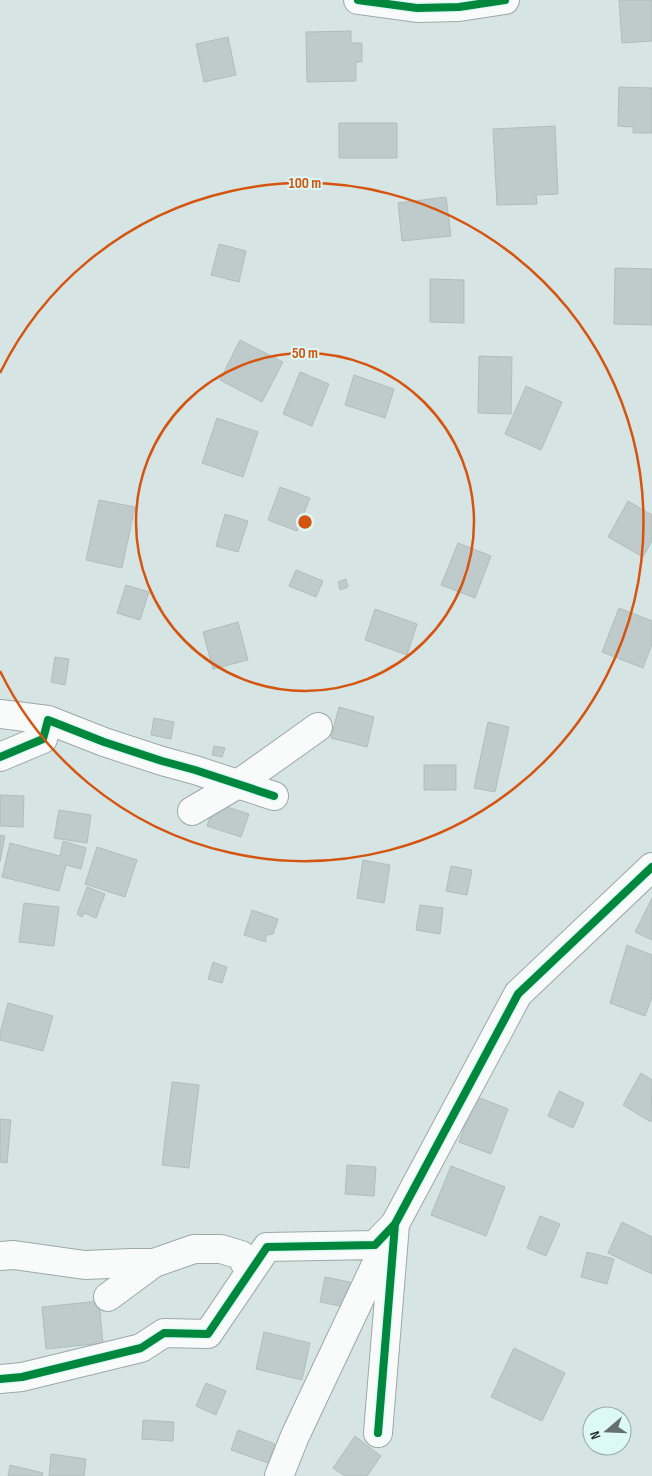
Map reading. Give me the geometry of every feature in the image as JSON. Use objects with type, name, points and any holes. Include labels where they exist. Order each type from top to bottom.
[{"type":"street","points":[[358,0],[417,8],[459,6],[505,0]]},
{"type":"street","points":[[0,714],[48,720],[104,742],[274,796]]},
{"type":"street","points":[[0,757],[43,739],[48,720]]},
{"type":"street","points":[[192,811],[238,784],[318,727]]},
{"type":"street","points":[[279,1476],[295,1436],[395,1224],[518,994],[652,867]]},
{"type":"street","points":[[0,1379],[22,1377],[141,1348],[164,1333],[208,1334],[267,1247],[375,1245],[395,1224]]},
{"type":"street","points":[[378,1433],[395,1224]]},
{"type":"street","points":[[108,1297],[154,1263],[194,1249],[220,1248],[241,1255],[249,1272]]},
{"type":"street","points":[[0,1256],[85,1265],[154,1263]]},
{"type":"building","points":[[619,0],[652,0],[652,41],[622,43]]},
{"type":"building","points":[[351,31],[351,43],[362,43],[362,62],[356,62],[356,81],[307,82],[306,32]]},
{"type":"building","points":[[228,37],[236,75],[204,82],[196,44]]},
{"type":"building","points":[[619,87],[652,88],[652,133],[633,133],[633,127],[618,126]]},
{"type":"building","points":[[339,123],[397,123],[397,158],[339,158]]},
{"type":"building","points":[[555,126],[558,194],[536,195],[537,204],[497,205],[493,129]]},
{"type":"building","points":[[446,197],[451,236],[402,241],[398,203]]},
{"type":"building","points":[[219,244],[246,251],[239,282],[211,275]]},
{"type":"building","points":[[615,268],[652,269],[652,325],[614,324]]},
{"type":"building","points":[[430,279],[464,280],[464,323],[430,322]]},
{"type":"building","points":[[240,340],[283,362],[262,402],[220,380]]},
{"type":"building","points":[[479,356],[512,357],[511,414],[478,413]]},
{"type":"building","points":[[300,372],[329,384],[312,426],[283,414]]},
{"type":"building","points":[[354,375],[394,389],[385,418],[345,405]]},
{"type":"building","points":[[526,386],[562,402],[541,450],[505,434]]},
{"type":"building","points":[[217,418],[258,432],[243,477],[202,463]]},
{"type":"building","points":[[280,487],[310,498],[297,531],[268,520]]},
{"type":"building","points":[[99,500],[135,507],[122,568],[86,560]]},
{"type":"building","points":[[628,501],[652,515],[652,541],[643,557],[608,537]]},
{"type":"building","points":[[225,514],[248,521],[238,552],[216,546]]},
{"type":"building","points":[[458,543],[491,556],[475,598],[441,585]]},
{"type":"building","points":[[296,570],[323,581],[316,597],[289,586]]},
{"type":"building","points":[[346,579],[348,587],[340,590],[338,582]]},
{"type":"building","points":[[126,585],[149,592],[140,620],[117,613]]},
{"type":"building","points":[[619,608],[652,621],[652,644],[643,668],[602,652]]},
{"type":"building","points":[[375,609],[417,624],[407,655],[365,640]]},
{"type":"building","points":[[238,622],[248,660],[213,669],[203,632]]},
{"type":"building","points":[[55,657],[69,659],[65,685],[51,682]]},
{"type":"building","points":[[339,707],[374,717],[367,747],[331,738]]},
{"type":"building","points":[[154,718],[174,722],[171,739],[151,735]]},
{"type":"building","points":[[488,722],[509,727],[495,792],[474,788]]},
{"type":"building","points":[[214,746],[225,748],[222,757],[212,755]]},
{"type":"building","points":[[424,765],[456,765],[456,790],[424,790]]},
{"type":"building","points":[[0,795],[24,796],[23,827],[0,826]]},
{"type":"building","points":[[215,803],[249,814],[241,837],[207,826]]},
{"type":"building","points":[[59,810],[91,815],[87,843],[54,838]]},
{"type":"building","points":[[0,835],[5,836],[0,862]]},
{"type":"building","points":[[63,841],[86,848],[81,869],[66,865],[59,891],[2,877],[10,843],[60,856]]},
{"type":"building","points":[[97,847],[137,860],[125,897],[85,884]]},
{"type":"building","points":[[363,860],[390,865],[384,903],[357,898]]},
{"type":"building","points":[[451,866],[472,870],[467,895],[446,891]]},
{"type":"building","points":[[87,887],[105,894],[96,918],[84,913],[82,917],[77,914]]},
{"type":"building","points":[[652,898],[652,940],[635,932]]},
{"type":"building","points":[[24,903],[59,907],[54,946],[19,942]]},
{"type":"building","points":[[420,905],[443,908],[440,934],[416,930]]},
{"type":"building","points":[[252,910],[278,919],[273,934],[266,935],[266,942],[244,935]]},
{"type":"building","points":[[627,945],[652,955],[652,997],[645,1016],[610,1003]]},
{"type":"building","points":[[213,962],[227,967],[222,983],[208,979]]},
{"type":"building","points":[[8,1003],[53,1016],[43,1051],[0,1040]]},
{"type":"building","points":[[641,1073],[652,1080],[651,1122],[623,1105]]},
{"type":"building","points":[[172,1082],[199,1085],[189,1168],[162,1165]]},
{"type":"building","points":[[559,1091],[584,1103],[573,1128],[548,1116]]},
{"type":"building","points":[[475,1096],[508,1109],[491,1154],[459,1142]]},
{"type":"building","points":[[0,1119],[11,1120],[7,1163],[0,1162]]},
{"type":"building","points":[[347,1165],[376,1167],[374,1196],[345,1194]]},
{"type":"building","points":[[451,1166],[505,1187],[486,1236],[431,1215]]},
{"type":"building","points":[[540,1216],[560,1224],[546,1256],[527,1248]]},
{"type":"building","points":[[622,1222],[652,1237],[652,1274],[608,1253]]},
{"type":"building","points":[[587,1252],[614,1259],[607,1284],[581,1277]]},
{"type":"building","points":[[325,1277],[350,1282],[345,1307],[320,1302]]},
{"type":"building","points":[[99,1301],[103,1343],[46,1349],[42,1307]]},
{"type":"building","points":[[264,1332],[310,1343],[302,1380],[256,1369]]},
{"type":"building","points":[[514,1348],[565,1373],[542,1421],[491,1397]]},
{"type":"building","points":[[206,1383],[226,1391],[216,1415],[196,1406]]},
{"type":"building","points":[[143,1420],[174,1422],[173,1441],[142,1439]]},
{"type":"building","points":[[238,1430],[275,1444],[268,1463],[231,1450]]},
{"type":"building","points":[[355,1436],[381,1456],[367,1476],[345,1476],[333,1468]]},
{"type":"building","points":[[51,1454],[86,1459],[84,1476],[49,1476]]},
{"type":"building","points":[[10,1465],[43,1473],[42,1476],[8,1476]]},
{"type":"cycle path","points":[[358,0],[417,8],[459,7],[505,0]]},
{"type":"cycle path","points":[[0,757],[43,739],[48,720],[104,742],[274,796]]},
{"type":"cycle path","points":[[378,1433],[395,1224],[518,994],[652,867]]},
{"type":"cycle path","points":[[0,1379],[22,1377],[141,1348],[164,1333],[208,1334],[267,1247],[375,1245],[395,1224]]}]
